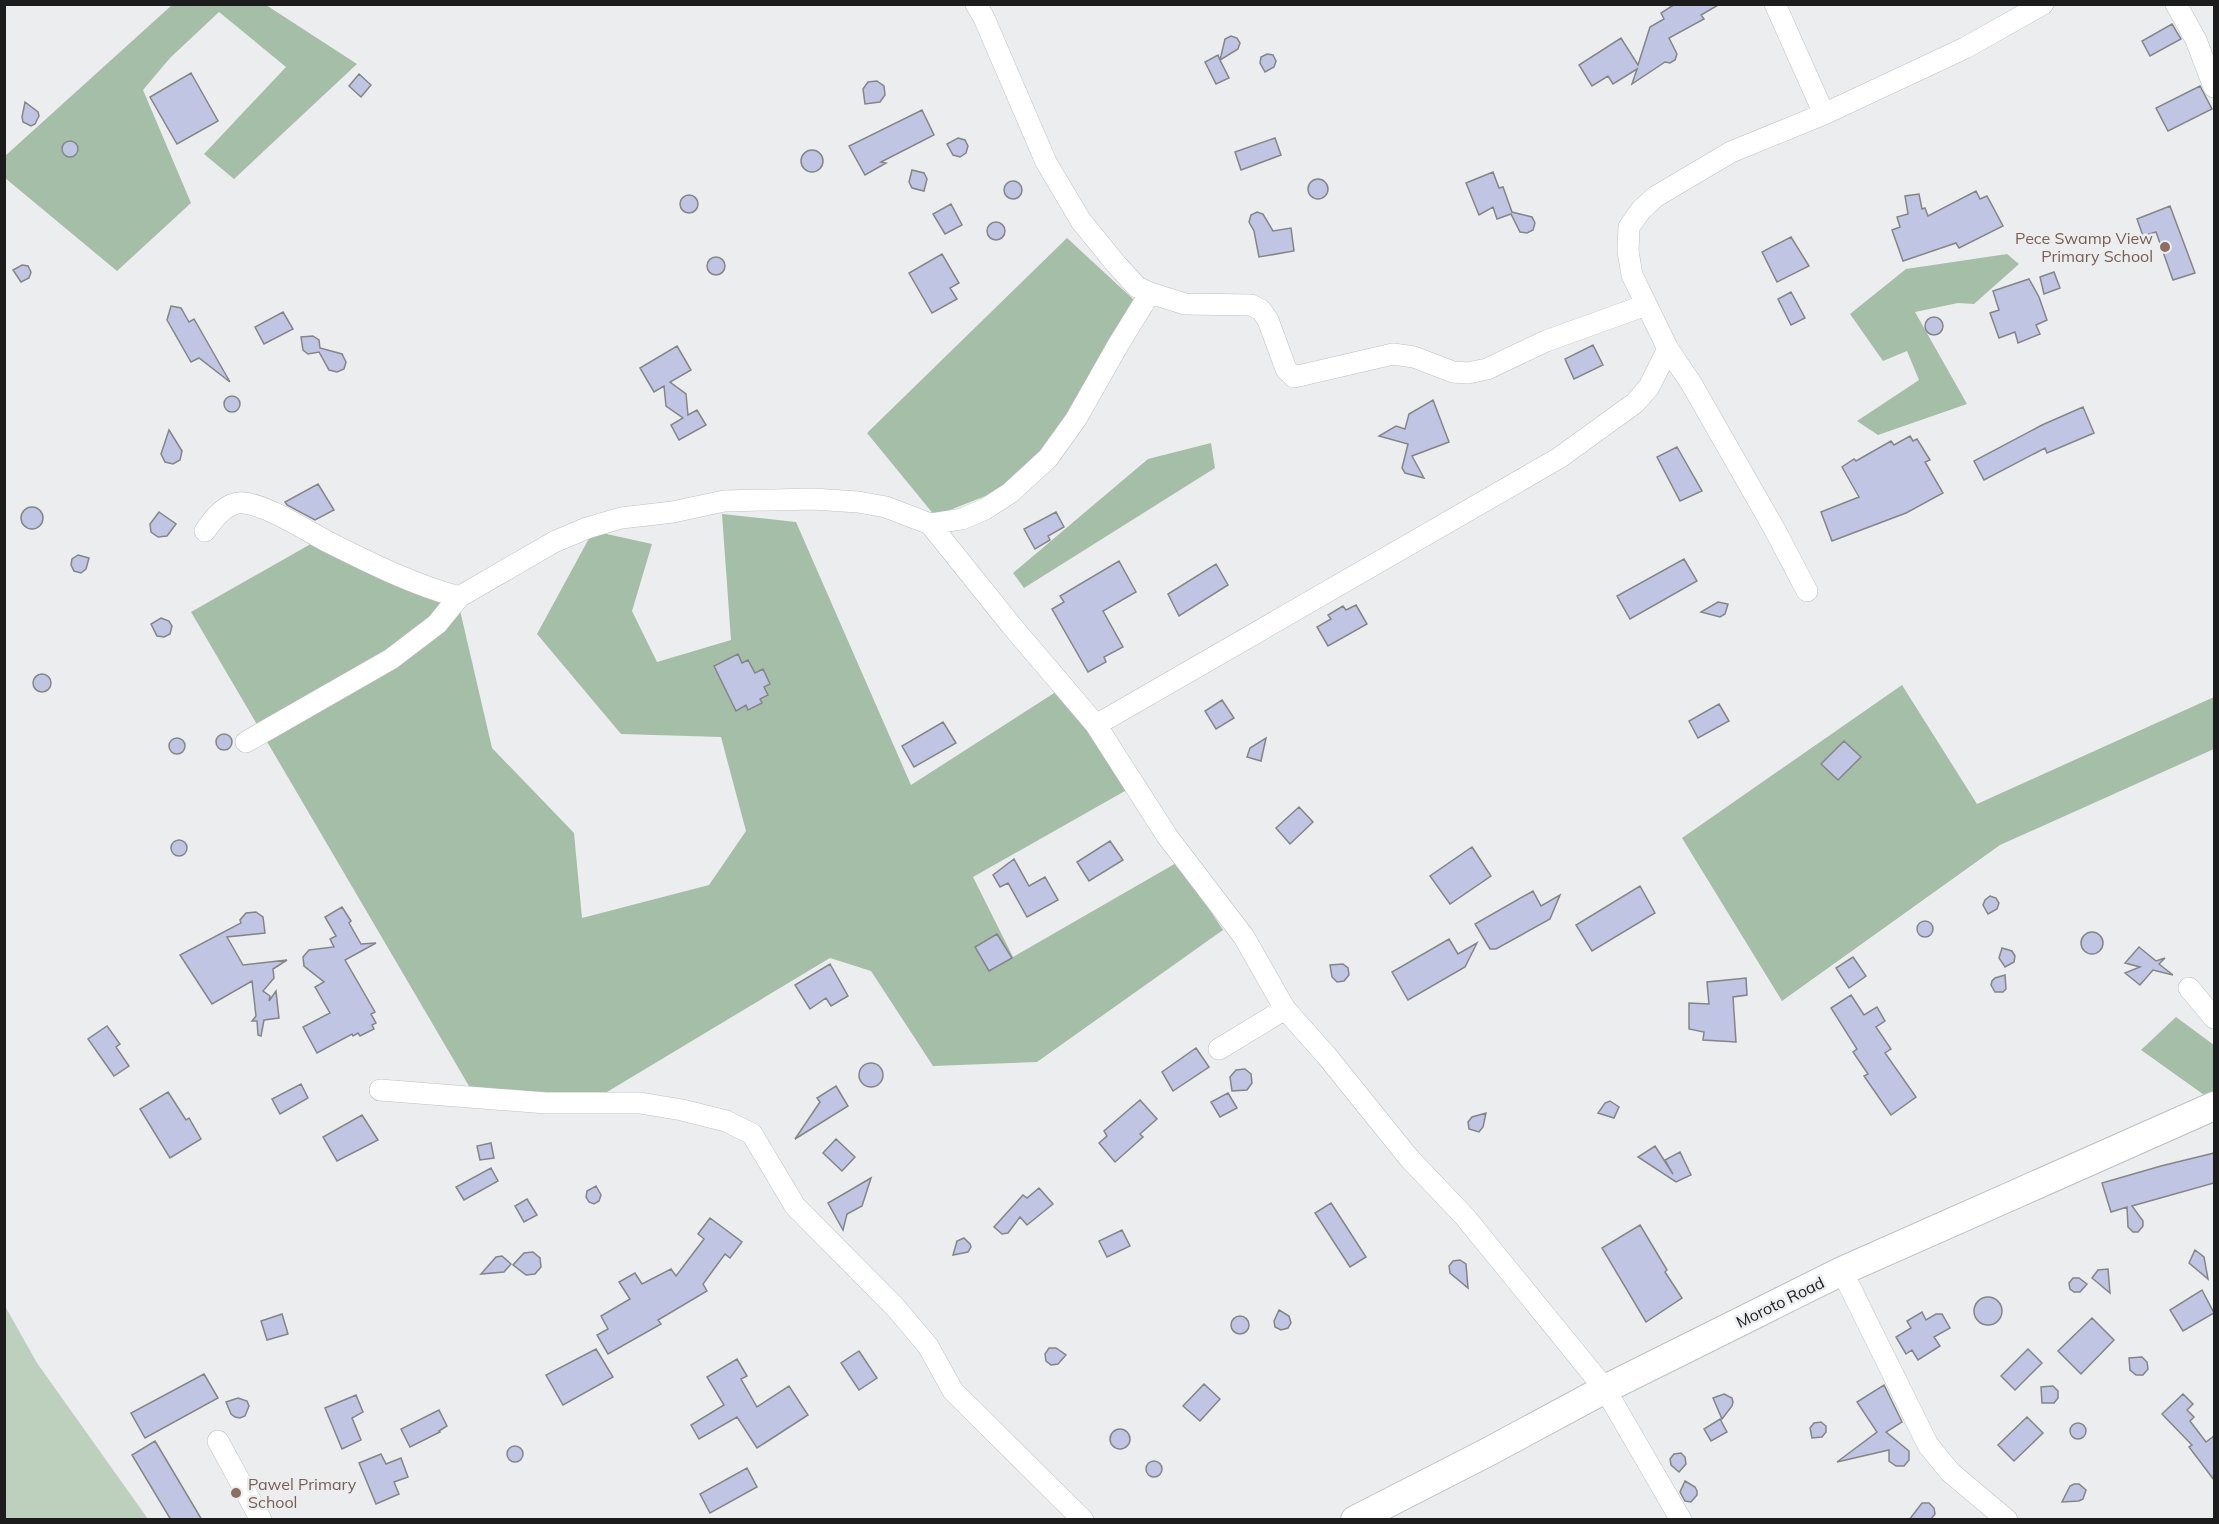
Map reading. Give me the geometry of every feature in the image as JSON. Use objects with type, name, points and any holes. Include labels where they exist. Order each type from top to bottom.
[{"type":"main road","name":"Moroto Road","points":[[1355,1520],[1605,1389],[1842,1271],[2214,1106]]},
{"type":"street","points":[[976,4],[1046,162],[1081,221],[1116,264],[1137,287],[1150,293],[1185,304],[1251,305],[1261,310],[1268,320],[1286,369],[1294,377],[1393,354],[1414,357],[1453,372],[1486,369],[1546,341],[1646,305]]},
{"type":"street","points":[[1775,4],[1824,114]]},
{"type":"street","points":[[1807,591],[1691,382],[1668,349],[1646,305],[1632,275],[1628,251],[1629,227],[1641,210],[1655,197],[1731,152],[1824,114],[1965,48],[2043,4]]},
{"type":"street","points":[[2176,4],[2196,40],[2214,87]]},
{"type":"street","points":[[246,742],[391,659],[430,630],[459,597],[554,542],[587,528],[621,518],[673,512],[724,501],[813,499],[858,502],[886,507],[930,524],[962,519],[985,510],[1010,493],[1048,458],[1076,419],[1150,293]]},
{"type":"street","points":[[1096,726],[1559,458],[1635,403],[1649,387],[1668,349]]},
{"type":"street","points":[[205,531],[224,509],[234,504],[244,503],[272,513],[418,584],[459,597]]},
{"type":"street","points":[[930,524],[1096,726],[1167,836],[1244,937],[1285,1009],[1326,1055],[1409,1158],[1465,1217],[1605,1389],[1681,1520]]},
{"type":"street","points":[[2189,988],[2214,1018]]},
{"type":"street","points":[[1219,1049],[1285,1009]]},
{"type":"street","points":[[380,1090],[546,1103],[640,1103],[726,1121],[752,1134],[795,1206],[901,1314],[928,1346],[953,1391],[1083,1520]]},
{"type":"street","points":[[1842,1271],[1928,1445],[1950,1472],[2007,1520]]},
{"type":"street","points":[[218,1441],[261,1520]]},
{"type":"green space","points":[[172,5],[266,5],[357,64],[234,179],[204,154],[286,67],[219,12],[170,58],[143,90],[191,203],[117,271],[5,178],[5,156]]},
{"type":"green space","points":[[1067,238],[1133,299],[1116,365],[1028,479],[935,516],[867,433]]},
{"type":"green space","points":[[2007,254],[2019,264],[1974,304],[1958,303],[1915,312],[1967,404],[1878,435],[1857,421],[1919,380],[1907,351],[1883,361],[1850,314],[1906,269]]},
{"type":"green space","points":[[1211,443],[1215,468],[1024,588],[1013,573],[1148,459]]},
{"type":"green space","points":[[722,514],[796,522],[911,785],[1062,688],[1132,787],[973,877],[1013,957],[1178,862],[1223,930],[1037,1062],[933,1066],[871,971],[830,958],[597,1098],[476,1098],[191,612],[316,541],[459,606],[492,748],[574,833],[582,918],[709,885],[746,831],[721,737],[621,734],[537,634],[593,531],[652,544],[632,611],[657,662],[731,640]]},
{"type":"green space","points":[[1902,685],[1977,804],[2214,697],[2214,749],[2000,845],[1782,1001],[1682,838]]},
{"type":"green space","points":[[2176,1017],[2214,1045],[2214,1102],[2141,1050]]},
{"type":"green space","points":[[5,1306],[37,1363],[148,1519],[5,1519]]},
{"type":"building","points":[[1675,4],[1720,4],[1701,15],[1704,19],[1669,38],[1677,54],[1675,60],[1670,63],[1665,62],[1632,84],[1637,69],[1613,84],[1608,76],[1592,86],[1579,65],[1621,38],[1638,65],[1650,27],[1664,19],[1661,13]]},
{"type":"building","points":[[2172,24],[2181,39],[2150,56],[2142,41]]},
{"type":"building","points":[[1231,36],[1237,38],[1240,43],[1238,49],[1220,60],[1225,39]]},
{"type":"building","points":[[1267,54],[1273,55],[1276,61],[1274,67],[1265,72],[1260,63],[1261,57]]},
{"type":"building","points":[[1218,55],[1229,78],[1216,84],[1205,62]]},
{"type":"building","points":[[191,73],[218,121],[177,144],[150,97]]},
{"type":"building","points":[[359,74],[371,85],[361,97],[349,86]]},
{"type":"building","points":[[877,81],[884,86],[885,95],[880,102],[865,104],[863,89],[868,82]]},
{"type":"building","points":[[2200,86],[2212,109],[2168,131],[2156,108]]},
{"type":"building","points":[[25,102],[38,112],[39,116],[35,124],[31,126],[23,122]]},
{"type":"building","points":[[922,110],[934,135],[881,162],[886,163],[865,175],[849,146]]},
{"type":"building","points":[[958,138],[965,140],[968,146],[966,153],[960,157],[953,155],[947,144]]},
{"type":"building","points":[[1275,138],[1281,155],[1241,170],[1235,152]]},
{"type":"building","points":[[67,141],[73,141],[78,149],[76,155],[67,157],[62,152],[62,146]]},
{"type":"building","points":[[812,150],[822,157],[823,161],[816,171],[812,172],[802,165],[801,161],[808,151]]},
{"type":"building","points":[[912,170],[924,173],[927,179],[924,191],[912,188],[909,182]]},
{"type":"building","points":[[1493,172],[1499,188],[1503,187],[1512,212],[1532,217],[1535,223],[1533,230],[1527,233],[1520,232],[1511,214],[1497,219],[1493,207],[1479,215],[1466,183]]},
{"type":"building","points":[[1318,179],[1325,182],[1328,189],[1325,196],[1318,199],[1311,196],[1308,189],[1311,182]]},
{"type":"building","points":[[1013,181],[1019,184],[1022,190],[1019,196],[1013,199],[1007,196],[1004,190],[1007,184]]},
{"type":"building","points":[[1976,191],[1980,199],[1987,196],[2003,226],[1959,248],[1956,243],[1903,261],[1892,230],[1900,227],[1897,217],[1908,214],[1905,196],[1919,194],[1922,209],[1925,208],[1928,216]]},
{"type":"building","points":[[685,195],[693,195],[698,200],[696,211],[685,213],[680,208],[680,200]]},
{"type":"building","points":[[951,204],[962,225],[945,234],[933,214]]},
{"type":"building","points":[[2170,206],[2195,273],[2173,280],[2156,232],[2143,236],[2137,219]]},
{"type":"building","points":[[1257,212],[1263,214],[1273,231],[1291,228],[1294,251],[1259,257],[1254,231],[1249,222],[1251,215]]},
{"type":"building","points":[[996,222],[1002,225],[1005,231],[1002,237],[996,240],[990,237],[987,231],[990,225]]},
{"type":"building","points":[[1791,237],[1809,266],[1777,282],[1762,252]]},
{"type":"building","points":[[942,254],[959,283],[950,288],[957,299],[932,313],[909,273]]},
{"type":"building","points":[[716,257],[722,260],[725,266],[722,272],[716,275],[710,272],[707,266],[710,260]]},
{"type":"building","points":[[22,265],[28,266],[31,272],[29,278],[21,282],[13,270]]},
{"type":"building","points":[[2054,272],[2060,288],[2044,294],[2040,277]]},
{"type":"building","points":[[2029,279],[2039,297],[2047,320],[2036,325],[2040,334],[2018,343],[2015,332],[1999,338],[1990,313],[1999,310],[1993,291]]},
{"type":"building","points":[[1791,292],[1805,318],[1791,325],[1778,299]]},
{"type":"building","points":[[171,306],[181,308],[189,322],[194,319],[230,382],[199,358],[191,362],[167,320]]},
{"type":"building","points":[[283,312],[293,329],[264,344],[255,327]]},
{"type":"building","points":[[1934,317],[1940,320],[1943,326],[1940,332],[1934,335],[1928,332],[1925,326],[1928,320]]},
{"type":"building","points":[[313,336],[319,340],[320,348],[342,354],[346,362],[344,369],[337,372],[329,370],[319,352],[308,354],[303,350],[301,337]]},
{"type":"building","points":[[1593,345],[1603,365],[1574,379],[1565,359]]},
{"type":"building","points":[[677,346],[691,370],[670,382],[686,394],[688,415],[697,410],[706,425],[679,440],[671,425],[683,418],[666,406],[664,386],[654,392],[640,368]]},
{"type":"building","points":[[232,396],[240,404],[232,412],[224,404]]},
{"type":"building","points":[[1433,400],[1449,442],[1412,456],[1424,478],[1405,473],[1402,468],[1408,444],[1379,436],[1396,426],[1405,429],[1409,414]]},
{"type":"building","points":[[2083,407],[2094,433],[2047,453],[2045,448],[1984,480],[1974,461],[2042,425]]},
{"type":"building","points":[[169,430],[182,451],[180,460],[173,464],[165,462],[161,454]]},
{"type":"building","points":[[1910,436],[1913,441],[1917,439],[1930,460],[1925,462],[1943,493],[1906,513],[1832,541],[1821,512],[1859,497],[1842,467],[1891,441],[1894,445]]},
{"type":"building","points":[[1677,447],[1702,491],[1680,501],[1657,457]]},
{"type":"building","points":[[318,484],[334,510],[315,520],[285,502]]},
{"type":"building","points":[[32,507],[42,514],[43,518],[36,528],[32,529],[22,522],[21,518],[28,508]]},
{"type":"building","points":[[159,512],[176,524],[167,536],[158,537],[151,532],[150,524]]},
{"type":"building","points":[[1056,512],[1064,527],[1048,536],[1050,540],[1035,549],[1024,529]]},
{"type":"building","points":[[78,555],[89,558],[86,569],[81,573],[74,571],[71,565],[72,559]]},
{"type":"building","points":[[1684,559],[1697,581],[1630,619],[1617,596]]},
{"type":"building","points":[[1119,561],[1136,592],[1103,611],[1123,647],[1104,657],[1106,662],[1088,672],[1052,609],[1064,602],[1060,596]]},
{"type":"building","points":[[1216,564],[1228,585],[1179,616],[1168,594]]},
{"type":"building","points":[[1718,602],[1728,604],[1725,614],[1720,617],[1701,612]]},
{"type":"building","points":[[1356,605],[1367,624],[1328,646],[1317,627],[1331,619],[1328,615],[1343,606],[1346,610]]},
{"type":"building","points":[[161,618],[169,621],[172,626],[170,634],[164,637],[157,636],[151,624]]},
{"type":"building","points":[[738,654],[742,663],[748,660],[755,673],[763,669],[770,684],[764,687],[768,695],[760,699],[762,703],[748,710],[746,705],[736,711],[714,666]]},
{"type":"building","points":[[42,674],[48,677],[51,683],[48,689],[42,692],[36,689],[33,683],[36,677]]},
{"type":"building","points":[[1222,700],[1234,718],[1216,729],[1205,711]]},
{"type":"building","points":[[1719,704],[1729,721],[1698,738],[1689,721]]},
{"type":"building","points":[[943,722],[956,743],[914,767],[902,746]]},
{"type":"building","points":[[221,734],[227,734],[232,742],[230,748],[221,750],[216,745],[216,739]]},
{"type":"building","points":[[174,738],[180,738],[185,746],[183,752],[174,754],[169,749],[169,743]]},
{"type":"building","points":[[1266,738],[1261,761],[1247,757],[1250,748]]},
{"type":"building","points":[[1844,741],[1861,757],[1838,780],[1821,764]]},
{"type":"building","points":[[1299,807],[1313,822],[1290,844],[1276,828]]},
{"type":"building","points":[[176,840],[182,840],[187,848],[185,854],[176,856],[171,851],[171,845]]},
{"type":"building","points":[[1110,841],[1123,860],[1089,881],[1077,862]]},
{"type":"building","points":[[1472,847],[1491,876],[1450,904],[1430,876]]},
{"type":"building","points":[[1014,859],[1029,886],[1045,877],[1058,900],[1027,917],[1008,883],[1000,887],[993,875]]},
{"type":"building","points":[[1640,886],[1655,913],[1592,951],[1576,925]]},
{"type":"building","points":[[1533,891],[1541,906],[1560,895],[1550,919],[1496,949],[1490,949],[1475,924]]},
{"type":"building","points":[[1990,896],[1996,898],[1999,903],[1997,909],[1988,914],[1983,905]]},
{"type":"building","points":[[342,907],[361,944],[376,943],[345,960],[375,1012],[371,1014],[376,1023],[372,1025],[374,1029],[360,1036],[358,1033],[353,1036],[352,1034],[317,1053],[303,1027],[330,1013],[315,987],[324,982],[304,966],[303,957],[309,950],[334,947],[330,939],[336,936],[325,917]]},
{"type":"building","points":[[256,912],[263,917],[265,933],[227,937],[243,965],[287,960],[273,969],[274,978],[263,991],[270,996],[269,1001],[276,991],[279,1018],[264,1020],[261,1036],[258,1035],[257,1021],[252,1021],[256,1016],[252,981],[212,1004],[180,955],[241,923],[240,920],[246,913]]},
{"type":"building","points":[[1925,921],[1933,929],[1925,937],[1917,929]]},
{"type":"building","points":[[2092,932],[2102,939],[2103,943],[2096,953],[2092,954],[2082,947],[2081,943],[2088,933]]},
{"type":"building","points":[[997,934],[1012,958],[989,971],[975,947]]},
{"type":"building","points":[[1449,939],[1458,954],[1477,943],[1465,967],[1408,1000],[1392,972]]},
{"type":"building","points":[[2139,947],[2156,961],[2165,958],[2159,964],[2173,975],[2153,970],[2140,985],[2125,973],[2140,967],[2125,963]]},
{"type":"building","points":[[2002,948],[2012,951],[2015,956],[2014,962],[2005,967],[1999,958]]},
{"type":"building","points":[[1853,957],[1866,976],[1849,988],[1836,968]]},
{"type":"building","points":[[830,964],[848,996],[831,1006],[826,998],[810,1009],[795,985]]},
{"type":"building","points":[[1343,964],[1348,968],[1349,975],[1344,981],[1337,982],[1332,977],[1330,965]]},
{"type":"building","points":[[2005,975],[2006,989],[2003,992],[1995,992],[1991,985],[1992,981]]},
{"type":"building","points":[[1746,978],[1747,995],[1733,997],[1736,1042],[1703,1040],[1704,1032],[1689,1029],[1689,1003],[1709,1004],[1707,982]]},
{"type":"building","points":[[1851,995],[1864,1015],[1877,1007],[1885,1021],[1876,1027],[1891,1049],[1885,1053],[1916,1097],[1891,1115],[1864,1076],[1868,1074],[1853,1052],[1857,1049],[1831,1008]]},
{"type":"building","points":[[107,1026],[120,1044],[116,1047],[129,1066],[114,1076],[88,1039]]},
{"type":"building","points":[[1196,1048],[1209,1067],[1173,1091],[1162,1072]]},
{"type":"building","points":[[871,1063],[879,1067],[883,1075],[879,1083],[871,1087],[863,1083],[859,1075],[863,1067]]},
{"type":"building","points":[[1245,1069],[1251,1074],[1252,1083],[1247,1090],[1232,1091],[1230,1077],[1236,1070]]},
{"type":"building","points":[[301,1084],[308,1098],[280,1114],[272,1099]]},
{"type":"building","points":[[836,1086],[848,1106],[795,1139],[820,1102],[817,1098]]},
{"type":"building","points":[[168,1092],[186,1120],[189,1118],[201,1139],[170,1158],[140,1109]]},
{"type":"building","points":[[1228,1093],[1237,1108],[1220,1117],[1211,1102]]},
{"type":"building","points":[[1140,1100],[1157,1119],[1140,1134],[1143,1137],[1115,1162],[1099,1143],[1107,1136],[1104,1131]]},
{"type":"building","points":[[1610,1101],[1619,1107],[1614,1118],[1598,1113],[1605,1103]]},
{"type":"building","points":[[1486,1113],[1483,1127],[1479,1132],[1469,1129],[1468,1122],[1472,1117]]},
{"type":"building","points":[[362,1115],[378,1140],[337,1161],[323,1137]]},
{"type":"building","points":[[836,1139],[855,1157],[842,1171],[823,1153]]},
{"type":"building","points":[[491,1143],[494,1158],[480,1160],[477,1146]]},
{"type":"building","points":[[1655,1146],[1673,1174],[1665,1160],[1680,1152],[1691,1175],[1676,1182],[1638,1157]]},
{"type":"building","points":[[2214,1153],[2214,1183],[2132,1206],[2143,1221],[2143,1226],[2138,1232],[2133,1232],[2128,1227],[2127,1207],[2111,1212],[2102,1183]]},
{"type":"building","points":[[491,1168],[498,1181],[464,1200],[456,1187]]},
{"type":"building","points":[[871,1178],[862,1206],[847,1214],[843,1230],[828,1203]]},
{"type":"building","points":[[596,1186],[601,1195],[599,1201],[594,1204],[586,1197],[587,1191]]},
{"type":"building","points":[[1039,1188],[1053,1204],[1027,1225],[1020,1217],[1008,1233],[1002,1234],[994,1227],[1023,1195],[1027,1198]]},
{"type":"building","points":[[527,1199],[537,1215],[524,1222],[515,1206]]},
{"type":"building","points":[[1331,1203],[1366,1257],[1350,1267],[1315,1213]]},
{"type":"building","points":[[710,1218],[742,1242],[730,1258],[725,1254],[703,1284],[707,1291],[658,1320],[661,1324],[608,1354],[597,1335],[608,1329],[601,1316],[630,1299],[619,1282],[635,1273],[642,1284],[671,1269],[676,1276],[704,1239],[698,1234]]},
{"type":"building","points":[[1640,1225],[1682,1298],[1646,1322],[1602,1248]]},
{"type":"building","points":[[1122,1230],[1130,1246],[1107,1257],[1099,1241]]},
{"type":"building","points":[[964,1238],[971,1247],[968,1252],[953,1255],[957,1241]]},
{"type":"building","points":[[2195,1250],[2204,1257],[2208,1279],[2189,1263]]},
{"type":"building","points":[[533,1252],[540,1258],[541,1267],[535,1274],[526,1275],[513,1265],[524,1253]]},
{"type":"building","points":[[502,1256],[511,1264],[504,1272],[481,1274],[496,1257]]},
{"type":"building","points":[[1460,1260],[1466,1264],[1468,1288],[1450,1273],[1449,1266],[1453,1261]]},
{"type":"building","points":[[2108,1269],[2110,1293],[2092,1278],[2098,1270]]},
{"type":"building","points":[[2073,1278],[2079,1278],[2087,1284],[2080,1292],[2070,1289],[2069,1283]]},
{"type":"building","points":[[2202,1290],[2214,1313],[2183,1331],[2170,1310]]},
{"type":"building","points":[[1988,1297],[1998,1301],[2002,1311],[1998,1321],[1988,1325],[1978,1321],[1974,1311],[1978,1301]]},
{"type":"building","points":[[1279,1310],[1289,1316],[1291,1323],[1288,1328],[1281,1330],[1275,1327],[1274,1321]]},
{"type":"building","points":[[1922,1312],[1926,1320],[1936,1314],[1942,1314],[1950,1328],[1934,1337],[1940,1346],[1918,1360],[1912,1350],[1906,1354],[1896,1337],[1911,1328],[1907,1321]]},
{"type":"building","points":[[282,1314],[288,1334],[267,1340],[261,1321]]},
{"type":"building","points":[[1240,1316],[1246,1319],[1249,1325],[1246,1331],[1240,1334],[1234,1331],[1231,1325],[1234,1319]]},
{"type":"building","points":[[2092,1318],[2114,1340],[2081,1374],[2058,1351]]},
{"type":"building","points":[[1049,1348],[1056,1348],[1066,1355],[1058,1364],[1051,1365],[1046,1361],[1045,1354]]},
{"type":"building","points":[[596,1349],[613,1377],[563,1405],[546,1375]]},
{"type":"building","points":[[2028,1349],[2042,1363],[2015,1390],[2001,1376]]},
{"type":"building","points":[[859,1351],[877,1378],[859,1390],[841,1363]]},
{"type":"building","points":[[2142,1357],[2147,1362],[2148,1369],[2143,1375],[2136,1375],[2130,1370],[2129,1358]]},
{"type":"building","points":[[737,1359],[747,1376],[741,1379],[757,1407],[789,1386],[808,1415],[757,1448],[737,1417],[699,1439],[691,1425],[724,1405],[707,1377]]},
{"type":"building","points":[[204,1374],[218,1398],[145,1438],[131,1413]]},
{"type":"building","points":[[1204,1384],[1220,1399],[1200,1421],[1183,1406]]},
{"type":"building","points":[[1884,1385],[1902,1422],[1886,1432],[1909,1451],[1909,1460],[1904,1466],[1896,1466],[1889,1461],[1889,1450],[1837,1462],[1877,1432],[1857,1402]]},
{"type":"building","points":[[2053,1386],[2058,1391],[2058,1398],[2054,1403],[2042,1403],[2041,1387]]},
{"type":"building","points":[[1724,1394],[1732,1398],[1733,1402],[1722,1419],[1713,1398]]},
{"type":"building","points":[[2183,1394],[2193,1404],[2187,1410],[2194,1417],[2190,1421],[2206,1442],[2214,1436],[2214,1480],[2189,1447],[2192,1445],[2162,1414]]},
{"type":"building","points":[[356,1395],[363,1412],[352,1418],[361,1440],[342,1449],[325,1408]]},
{"type":"building","points":[[238,1398],[247,1401],[249,1406],[245,1416],[240,1418],[231,1414],[226,1402]]},
{"type":"building","points":[[439,1410],[447,1426],[410,1447],[401,1429]]},
{"type":"building","points":[[2027,1417],[2043,1433],[2014,1461],[1998,1445]]},
{"type":"building","points":[[1720,1419],[1727,1432],[1711,1441],[1704,1429]]},
{"type":"building","points":[[1821,1422],[1826,1426],[1826,1432],[1822,1437],[1812,1438],[1810,1428],[1814,1423]]},
{"type":"building","points":[[2075,1423],[2081,1423],[2086,1431],[2084,1437],[2075,1439],[2070,1434],[2070,1428]]},
{"type":"building","points":[[1120,1429],[1127,1432],[1130,1439],[1127,1446],[1120,1449],[1113,1446],[1110,1439],[1113,1432]]},
{"type":"building","points":[[155,1441],[202,1520],[171,1520],[132,1455]]},
{"type":"building","points":[[515,1446],[521,1448],[523,1454],[521,1460],[515,1462],[509,1460],[507,1454],[509,1448]]},
{"type":"building","points":[[1681,1453],[1685,1457],[1686,1464],[1679,1472],[1671,1465],[1670,1459],[1674,1454]]},
{"type":"building","points":[[381,1454],[386,1464],[401,1458],[408,1477],[394,1482],[399,1494],[376,1504],[359,1463]]},
{"type":"building","points":[[1151,1461],[1157,1461],[1162,1469],[1160,1475],[1151,1477],[1146,1472],[1146,1466]]},
{"type":"building","points":[[747,1468],[757,1487],[710,1513],[700,1494]]},
{"type":"building","points":[[1685,1481],[1697,1491],[1697,1495],[1691,1502],[1685,1501],[1680,1492]]},
{"type":"building","points":[[2079,1484],[2086,1490],[2083,1499],[2062,1502],[2070,1486]]},
{"type":"building","points":[[1922,1503],[1929,1503],[1934,1508],[1935,1514],[1930,1520],[1909,1520]]},
{"type":"place","name":"Pece Swamp View Primary School","points":[[2165,247]]},
{"type":"place","name":"Pawel Primary School","points":[[236,1493]]}]
